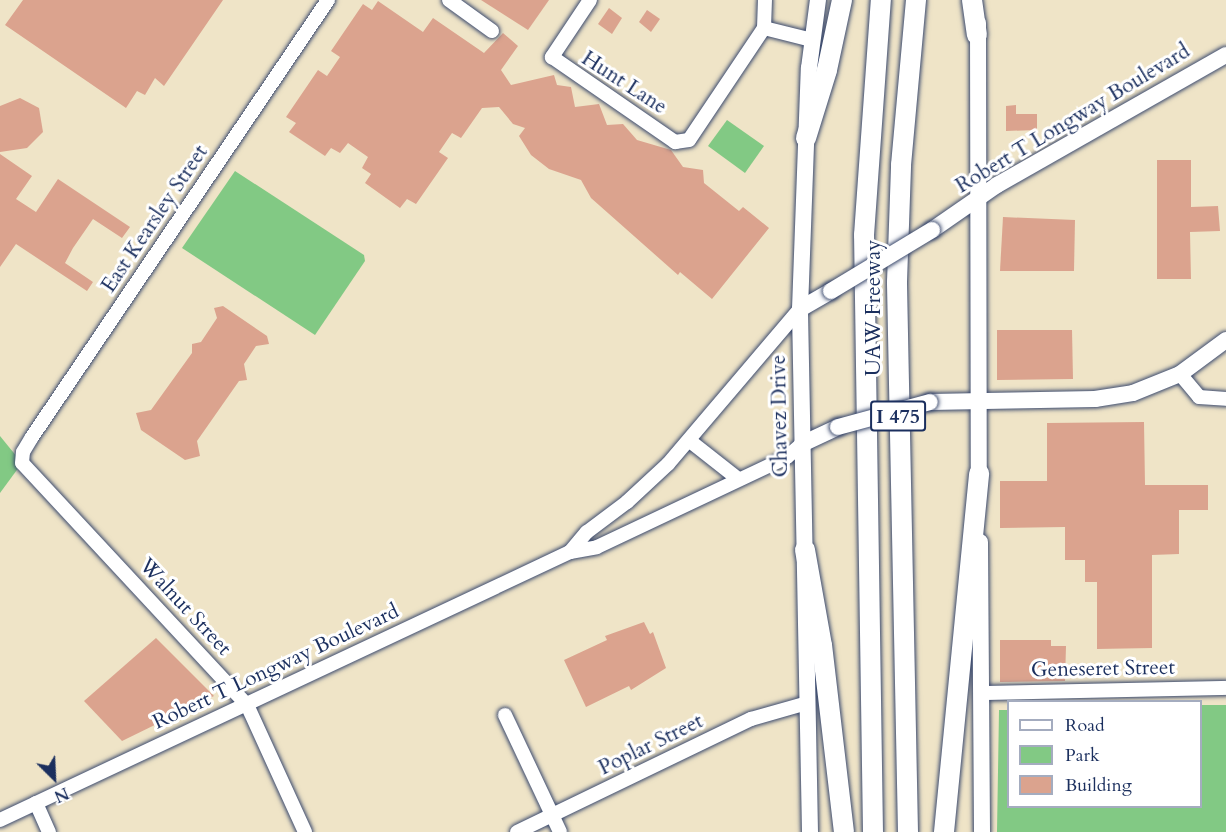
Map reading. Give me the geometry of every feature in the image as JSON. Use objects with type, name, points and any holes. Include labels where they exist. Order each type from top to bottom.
[{"type":"highway","points":[[806,138],[827,70],[842,0]]},
{"type":"highway","name":"UAW Freeway","points":[[873,832],[864,235],[881,0]]},
{"type":"highway","name":"UAW Freeway","points":[[908,832],[897,282],[901,165],[916,0]]},
{"type":"highway","points":[[972,0],[977,35]]},
{"type":"highway","points":[[944,832],[979,474]]},
{"type":"highway","points":[[805,550],[822,645],[844,832]]},
{"type":"main road","name":"Chavez Drive","points":[[810,832],[800,309],[806,138],[812,40],[818,0]]},
{"type":"main road","points":[[980,0],[977,35],[980,199],[979,474],[982,832]]},
{"type":"main road","name":"Robert T Longway Boulevard","points":[[800,309],[932,230],[980,199],[997,185],[1226,55]]},
{"type":"main road","points":[[1200,70],[1226,69]]},
{"type":"main road","name":"Robert T Longway Boulevard","points":[[802,444],[838,426],[930,402],[1113,397],[1149,388],[1180,374],[1226,339]]},
{"type":"street","name":"East Kearsley Street","points":[[22,463],[22,452],[328,0]]},
{"type":"street","points":[[448,0],[492,31]]},
{"type":"street","name":"Hunt Lane","points":[[590,0],[552,57],[675,142],[689,140],[764,28]]},
{"type":"street","points":[[765,0],[764,28],[812,40]]},
{"type":"street","name":"Robert T Longway Boulevard","points":[[570,552],[587,532],[650,483],[690,441],[800,309]]},
{"type":"street","points":[[1180,374],[1199,397],[1221,399]]},
{"type":"street","points":[[690,441],[737,478]]},
{"type":"street","name":"Robert T Longway Boulevard","points":[[0,820],[570,552],[597,547],[737,478],[787,457],[802,444]]},
{"type":"street","name":"Walnut Street","points":[[22,463],[247,705],[305,832]]},
{"type":"street","name":"Geneseret Street","points":[[981,693],[1226,688]]},
{"type":"street","name":"Poplar Street","points":[[517,832],[752,719],[807,704]]},
{"type":"street","points":[[506,716],[560,832]]},
{"type":"street","points":[[36,804],[49,832]]},
{"type":"green space","points":[[727,120],[764,146],[745,173],[708,146]]},
{"type":"green space","points":[[235,171],[364,255],[365,261],[315,335],[182,248]]},
{"type":"green space","points":[[0,436],[22,463],[0,493]]},
{"type":"green space","points":[[1202,705],[1226,705],[1226,832],[997,832],[999,710],[1007,710],[1007,808],[1202,808]]},
{"type":"building","points":[[23,0],[223,0],[164,86],[155,78],[145,95],[137,91],[126,108],[5,25]]},
{"type":"building","points":[[481,0],[549,0],[528,30]]},
{"type":"building","points":[[378,1],[423,32],[433,18],[484,53],[503,33],[518,46],[501,70],[511,85],[554,75],[557,85],[571,87],[575,107],[599,104],[607,125],[623,124],[637,140],[671,150],[683,167],[703,170],[704,183],[739,211],[743,207],[769,228],[712,299],[680,272],[678,275],[591,198],[581,180],[549,169],[531,155],[519,136],[525,128],[513,124],[499,107],[482,108],[461,138],[452,133],[439,152],[448,158],[416,204],[407,199],[400,208],[365,183],[371,174],[362,168],[368,157],[348,143],[340,153],[331,148],[325,156],[289,132],[296,123],[286,117],[318,70],[327,76],[340,57],[331,51],[363,4],[372,10]]},
{"type":"building","points":[[609,8],[622,18],[612,34],[598,24]]},
{"type":"building","points":[[647,10],[660,19],[651,32],[639,22]]},
{"type":"building","points":[[20,98],[39,108],[43,132],[27,148],[0,152],[0,106]]},
{"type":"building","points":[[1016,105],[1016,114],[1037,114],[1037,130],[1006,131],[1006,106]]},
{"type":"building","points":[[0,154],[32,176],[16,199],[36,212],[58,179],[130,227],[122,238],[93,219],[73,248],[65,263],[93,282],[87,291],[16,244],[0,267]]},
{"type":"building","points":[[1157,160],[1191,160],[1191,207],[1218,206],[1220,231],[1190,232],[1191,279],[1157,279]]},
{"type":"building","points":[[1003,217],[1075,220],[1074,271],[1000,271]]},
{"type":"building","points":[[223,306],[267,336],[269,344],[256,346],[244,364],[247,380],[239,381],[197,441],[200,456],[185,460],[141,430],[136,413],[151,410],[192,353],[192,344],[201,342],[217,318],[214,308]]},
{"type":"building","points":[[997,330],[1072,330],[1073,379],[997,380]]},
{"type":"building","points":[[1144,422],[1145,485],[1208,485],[1208,510],[1179,510],[1179,554],[1152,555],[1152,648],[1097,649],[1097,582],[1085,582],[1085,560],[1065,560],[1065,527],[1000,528],[1000,481],[1047,481],[1047,423]]},
{"type":"building","points":[[644,622],[650,634],[653,632],[666,668],[631,690],[629,686],[586,707],[564,660],[607,640],[605,636]]},
{"type":"building","points":[[156,638],[214,696],[122,741],[84,701]]},
{"type":"building","points":[[1000,640],[1051,640],[1051,646],[1066,646],[1065,681],[1000,682]]}]
